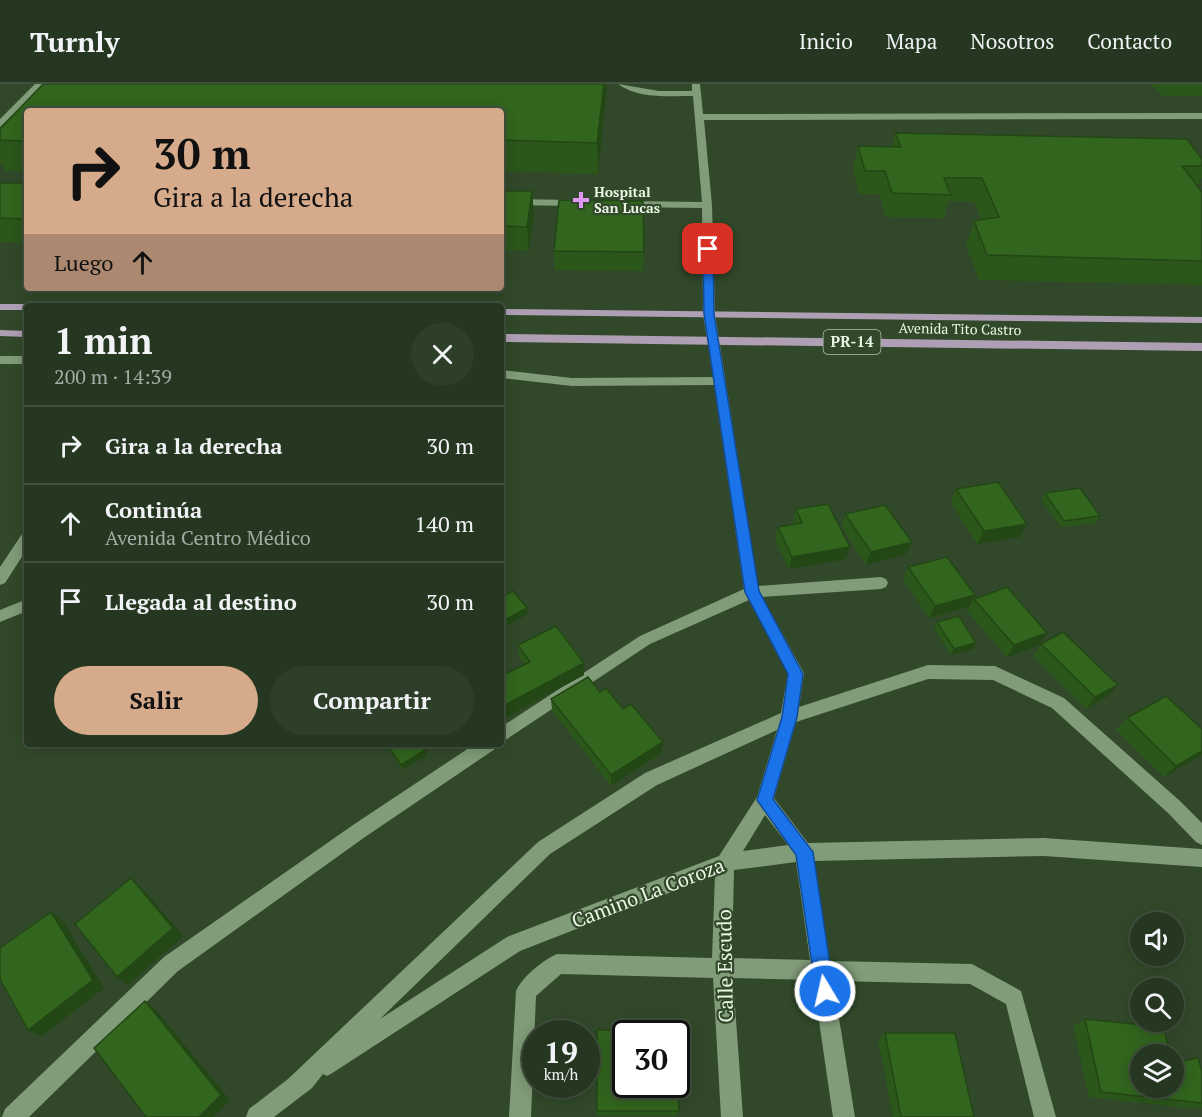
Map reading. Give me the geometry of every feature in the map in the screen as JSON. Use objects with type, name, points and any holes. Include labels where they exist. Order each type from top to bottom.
[{"type":"main road","points":[[0,307],[24,307]]},
{"type":"main road","name":"Avenida Tito Castro","points":[[504,312],[1202,320]]},
{"type":"main road","points":[[0,333],[24,334]]},
{"type":"main road","name":"Avenida Tito Castro","points":[[504,338],[1202,347]]},
{"type":"street","points":[[0,124],[40,84]]},
{"type":"street","points":[[622,84],[638,91],[653,93],[696,89],[707,205],[709,314],[752,592],[796,674],[789,717],[765,800],[725,862]]},
{"type":"street","points":[[699,117],[1202,116]]},
{"type":"street","points":[[504,202],[593,204]]},
{"type":"street","points":[[616,204],[707,205]]},
{"type":"street","points":[[0,360],[24,360]]},
{"type":"street","points":[[504,374],[572,382],[720,381]]},
{"type":"street","points":[[0,579],[24,543]]},
{"type":"street","points":[[504,734],[645,640],[752,592],[881,583]]},
{"type":"street","points":[[0,616],[24,606]]},
{"type":"street","points":[[296,1085],[544,848],[651,779],[789,717],[928,672],[995,673],[1058,703],[1174,807],[1202,836]]},
{"type":"street","points":[[13,1117],[171,964],[359,831],[485,747]]},
{"type":"street","points":[[765,800],[804,852],[844,1117]]},
{"type":"street","name":"Camino La Coroza","points":[[257,1117],[296,1085],[514,944],[725,862],[804,852],[1044,847],[1202,858]]},
{"type":"street","name":"Calle Escudo","points":[[725,862],[722,968],[732,1117]]},
{"type":"street","points":[[520,1117],[526,991],[557,964],[972,974],[1014,998],[1045,1117]]},
{"type":"building","points":[[43,84],[604,84],[597,143],[504,140],[504,108],[24,108],[24,141],[0,140],[0,129]]},
{"type":"building","points":[[895,133],[1187,139],[1202,159],[1202,166],[1182,166],[1202,192],[1202,261],[987,255],[974,221],[999,217],[982,178],[944,178],[951,195],[892,193],[885,171],[865,171],[858,146],[901,147]]},
{"type":"building","points":[[0,183],[24,183],[24,219],[0,218]]},
{"type":"building","points":[[504,191],[532,191],[527,227],[504,226]]},
{"type":"building","points":[[559,200],[643,201],[644,252],[554,251]]},
{"type":"building","points":[[998,482],[1027,524],[984,531],[956,489]]},
{"type":"building","points":[[1080,488],[1100,516],[1064,521],[1045,493]]},
{"type":"building","points":[[828,504],[850,547],[792,557],[778,527],[802,523],[796,509]]},
{"type":"building","points":[[885,505],[912,542],[871,552],[845,514]]},
{"type":"building","points":[[947,557],[975,595],[935,606],[908,567]]},
{"type":"building","points":[[1007,587],[1047,633],[1014,645],[974,599]]},
{"type":"building","points":[[513,591],[527,608],[507,619],[504,615],[504,596]]},
{"type":"building","points":[[959,616],[976,643],[954,649],[937,622]]},
{"type":"building","points":[[556,626],[584,663],[504,705],[504,675],[530,662],[518,645]]},
{"type":"building","points":[[1063,632],[1118,685],[1095,697],[1041,644]]},
{"type":"building","points":[[588,677],[600,692],[606,688],[623,709],[631,704],[663,742],[611,775],[551,699]]},
{"type":"building","points":[[1166,696],[1202,729],[1202,751],[1176,766],[1127,718]]},
{"type":"building","points":[[389,747],[422,747],[425,750],[401,765]]},
{"type":"building","points":[[131,878],[173,928],[117,977],[75,924]]},
{"type":"building","points":[[51,912],[93,980],[28,1030],[0,979],[0,948]]},
{"type":"building","points":[[145,1001],[221,1095],[199,1117],[146,1117],[94,1048]]},
{"type":"building","points":[[1085,1019],[1130,1024],[1130,1032],[1164,1032],[1167,1044],[1130,1044],[1130,1095],[1101,1092]]},
{"type":"building","points":[[600,1030],[612,1030],[612,1098],[678,1098],[679,1111],[597,1111],[597,1098],[600,1098]]},
{"type":"building","points":[[885,1033],[955,1033],[974,1117],[901,1117]]},
{"type":"building","points":[[1198,1058],[1202,1072],[1202,1103],[1156,1098],[1184,1098],[1184,1061]]},
{"type":"place","name":"Hospital San Lucas","points":[[581,200]]},
{"type":"route","points":[[708,249],[709,314],[752,592],[796,674],[789,717],[765,800],[804,852],[825,991]]}]
